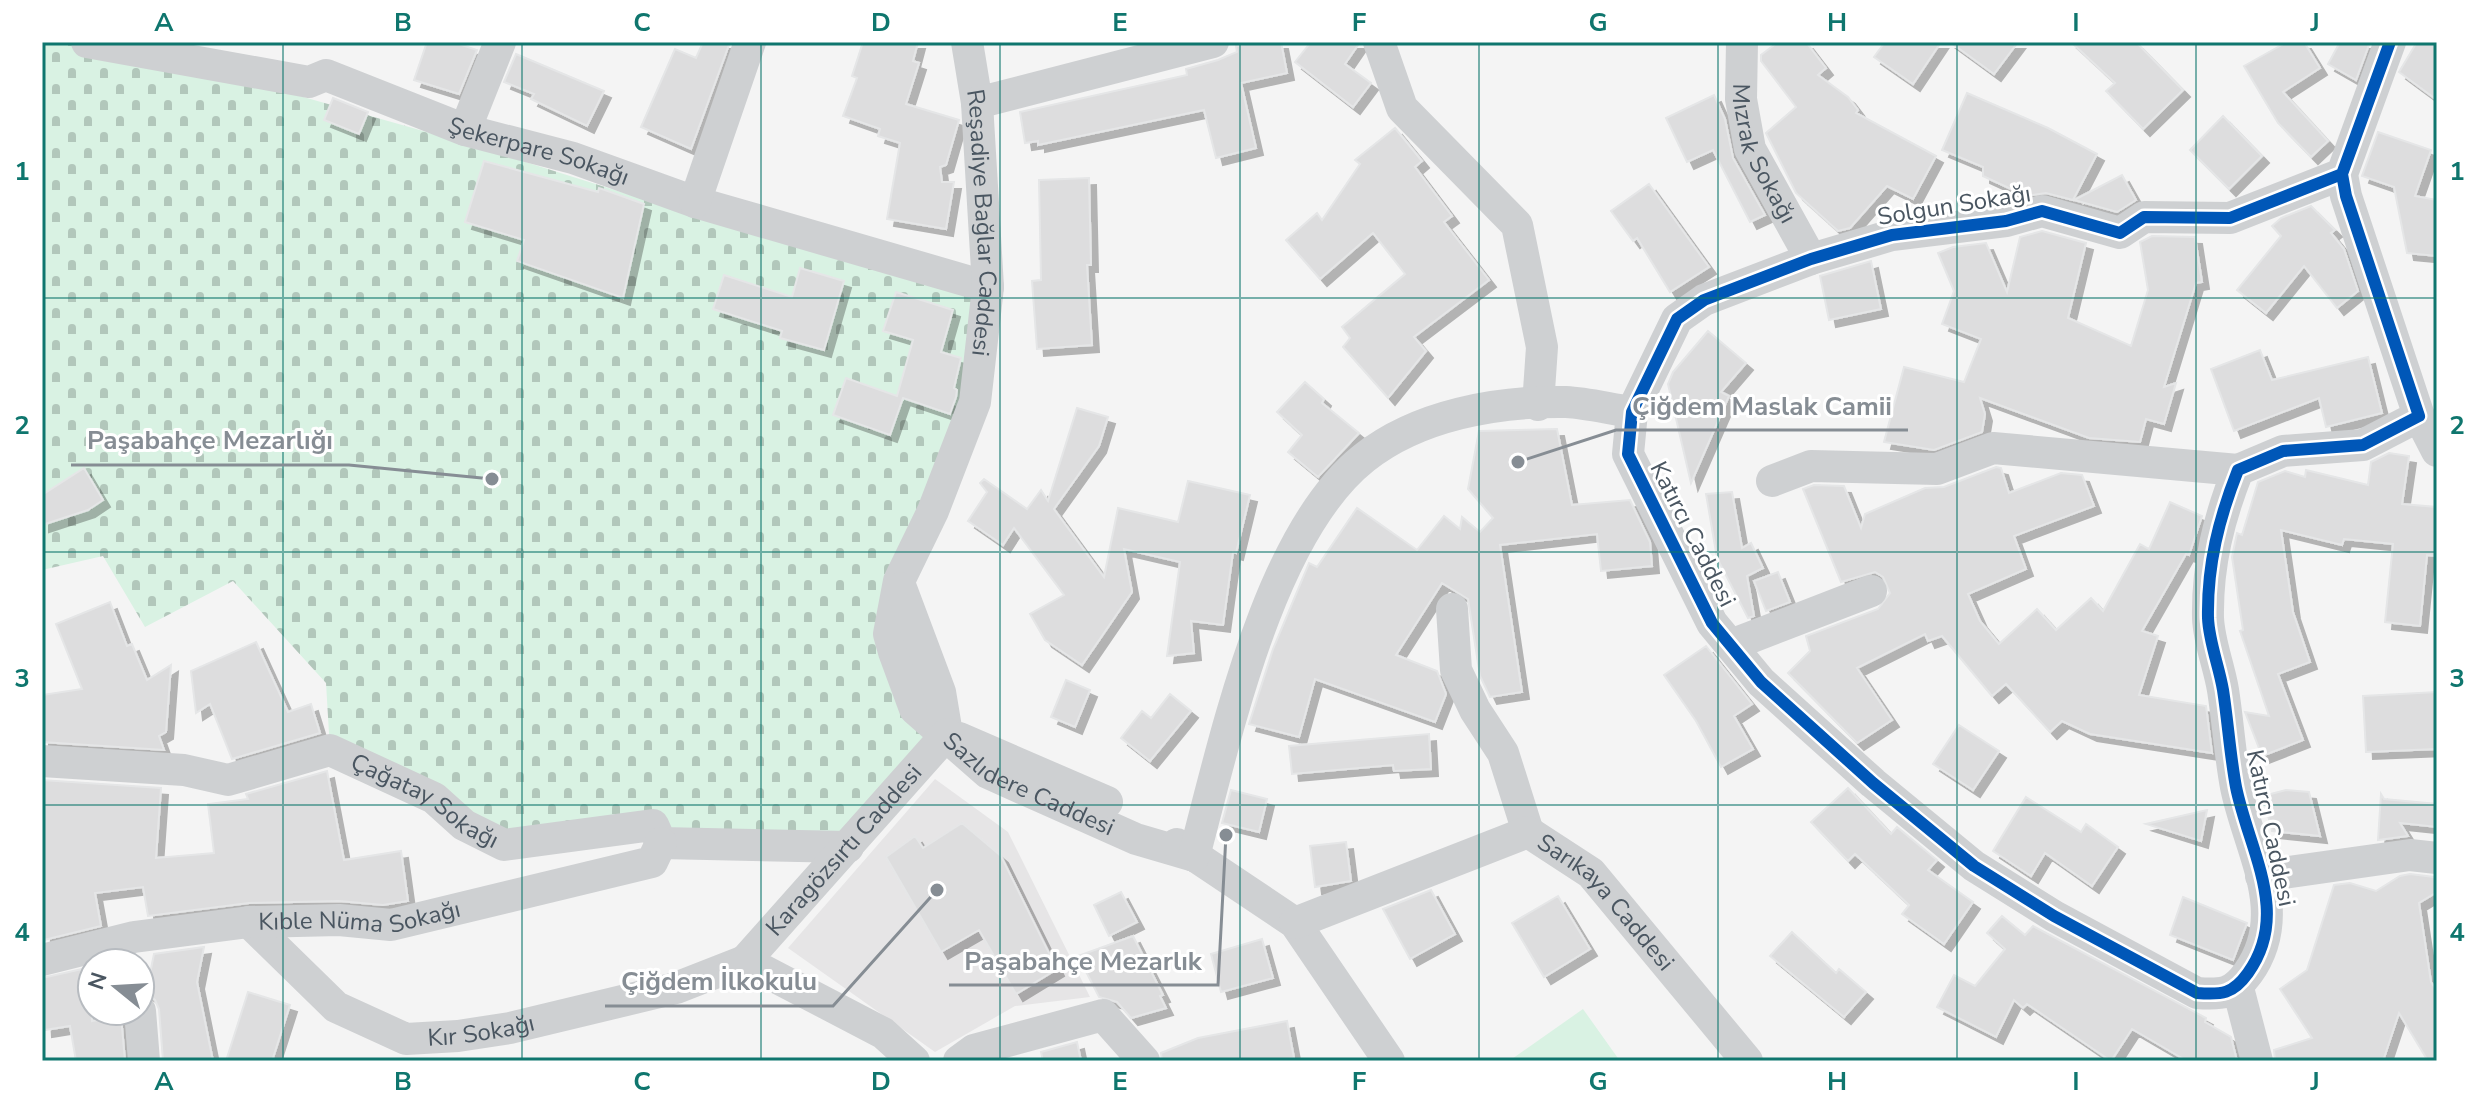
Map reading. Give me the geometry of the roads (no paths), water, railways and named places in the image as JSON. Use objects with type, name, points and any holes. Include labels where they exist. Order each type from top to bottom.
[{"type":"street","name":"Şekerpare Sokağı","points":[[87,42],[134,47],[309,82],[326,75],[465,130],[573,158],[695,202],[988,287]]},
{"type":"street","points":[[465,130],[500,42]]},
{"type":"street","points":[[695,202],[750,42]]},
{"type":"street","name":"Reşadiye Bağlar Caddesi","points":[[947,734],[915,709],[889,634],[899,581],[933,511],[975,402],[988,287],[977,103],[967,42]]},
{"type":"street","points":[[1379,42],[1402,108],[1517,225],[1542,347],[1538,405]]},
{"type":"street","name":"Mızrak Sokağı","points":[[1742,42],[1741,99],[1750,149],[1811,259]]},
{"type":"street","points":[[2390,42],[2342,174],[2346,196],[2424,405],[2437,451]]},
{"type":"street","points":[[977,103],[1200,43]]},
{"type":"street","name":"Solgun Sokağı","points":[[1632,412],[1677,319],[1704,300],[1811,259],[1892,235],[2006,221],[2042,211],[2120,233],[2144,217],[2230,218],[2342,174]]},
{"type":"street","points":[[1194,856],[1242,677],[1283,572],[1313,515],[1363,459],[1420,425],[1478,410],[1566,402],[1632,412]]},
{"type":"street","points":[[1772,481],[1811,466],[1937,469],[1993,448],[2238,470],[2283,451],[2363,445],[2424,405]]},
{"type":"street","name":"Katırcı Caddesi","points":[[1632,412],[1628,454],[1712,623],[1772,692],[1873,783],[1974,866],[2178,985],[2197,993],[2222,995],[2238,988],[2262,955],[2269,932],[2261,876],[2236,788],[2223,689],[2208,621],[2210,563],[2223,509],[2238,470]]},
{"type":"street","points":[[1731,645],[1871,591]]},
{"type":"street","points":[[1452,609],[1456,670],[1475,710],[1503,753],[1528,832]]},
{"type":"street","name":"Sazlıdere Caddesi","points":[[947,734],[978,743],[1143,818],[1295,923],[1389,1061]]},
{"type":"street","name":"Karagözsırtı Caddesi","points":[[914,1061],[883,1033],[745,961],[947,734]]},
{"type":"street","name":"Çağatay Sokağı","points":[[42,761],[184,770],[228,780],[330,750],[434,798],[464,825],[504,845],[653,825],[661,843],[848,847]]},
{"type":"street","name":"Sarıkaya Caddesi","points":[[1295,923],[1528,832],[1591,873],[1747,1061]]},
{"type":"street","name":"Kıble Nüma Sokağı","points":[[147,947],[249,922],[339,920],[391,925],[652,862],[661,843]]},
{"type":"street","points":[[2261,876],[2410,855],[2437,858]]},
{"type":"street","name":"Kır Sokağı","points":[[249,922],[336,1007],[406,1039],[510,1028],[676,988],[745,961]]},
{"type":"street","name":"Kıble Nüma Sokağı","points":[[42,960],[76,956]]},
{"type":"street","points":[[2238,988],[2257,1061]]},
{"type":"street","points":[[1356,1012],[1366,1061]]},
{"type":"street","points":[[959,1061],[974,1050],[1103,1015],[1144,1061]]},
{"type":"street","points":[[141,1027],[144,1061]]},
{"type":"place","name":"Çiğdem Maslak Camii","points":[[1518,462]]},
{"type":"place","name":"Paşabahçe Mezarlığı","points":[[492,479]]},
{"type":"place","name":"Paşabahçe Mezarlık","points":[[1226,835]]},
{"type":"place","name":"Çiğdem İlkokulu","points":[[937,890]]}]
